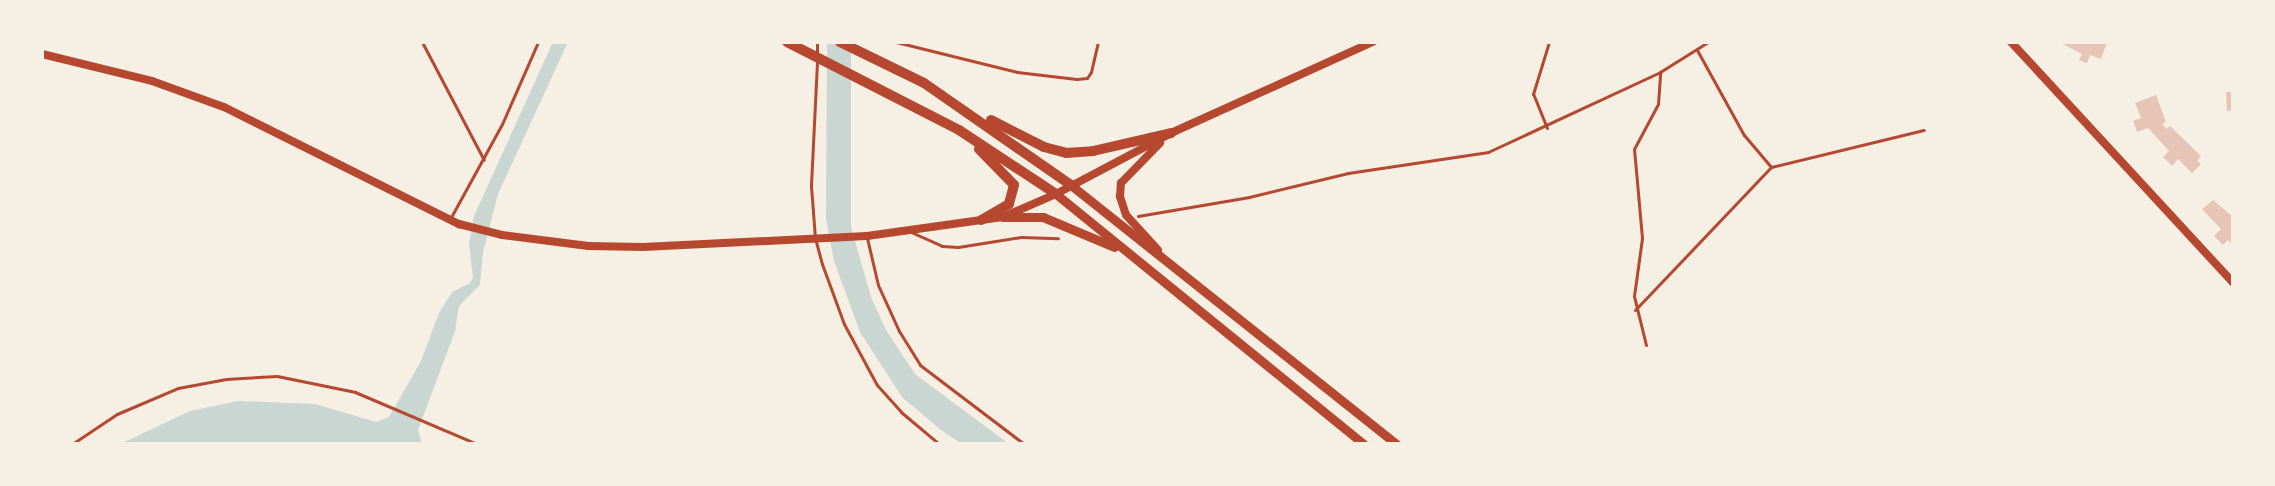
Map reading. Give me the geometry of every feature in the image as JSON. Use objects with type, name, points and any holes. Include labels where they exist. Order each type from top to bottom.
[{"type":"highway","points":[[787,42],[885,90],[959,130],[1056,194]]},
{"type":"highway","points":[[840,42],[884,62],[1044,147],[1066,153],[1093,151],[1170,133]]},
{"type":"highway","points":[[924,83],[1072,186]]},
{"type":"highway","points":[[959,130],[1014,185],[1009,204],[981,220]]},
{"type":"main road","points":[[1072,186],[1396,444]]},
{"type":"main road","points":[[1056,194],[1364,444]]},
{"type":"main road","points":[[1003,217],[1043,217],[1071,226],[1129,255]]},
{"type":"street","points":[[42,54],[152,81],[213,103],[459,224],[502,235],[588,246],[643,247],[864,236],[910,232],[1003,217],[1072,186],[1170,133],[1373,42]]},
{"type":"street","points":[[2011,42],[2233,283]]},
{"type":"street","points":[[1170,133],[1136,164],[1121,183],[1120,196],[1126,215],[1173,266]]},
{"type":"lane","points":[[422,42],[484,160]]},
{"type":"lane","points":[[449,220],[484,160],[538,42]]},
{"type":"lane","points":[[817,42],[811,175],[819,238],[836,304],[862,362],[889,400],[939,444]]},
{"type":"lane","points":[[896,42],[1017,72],[1077,79],[1087,78],[1091,72],[1098,42]]},
{"type":"lane","points":[[1546,128],[1533,94],[1549,42]]},
{"type":"lane","points":[[1138,216],[1249,197],[1348,173],[1468,157],[1546,128],[1660,72],[1697,51],[1708,42]]},
{"type":"lane","points":[[1697,51],[1727,99],[1739,128],[1771,167]]},
{"type":"lane","points":[[1646,345],[1635,310],[1642,238],[1634,149],[1658,104],[1660,72]]},
{"type":"lane","points":[[1635,310],[1771,167],[1924,130]]},
{"type":"lane","points":[[910,232],[942,246],[958,247],[1021,237],[1058,238]]},
{"type":"lane","points":[[864,236],[878,285],[910,351],[939,382],[1024,444]]},
{"type":"lane","points":[[72,444],[150,399],[226,379],[302,378],[377,400],[477,444]]},
{"type":"shaded area","points":[[553,42],[568,42],[498,194],[483,252],[480,285],[459,306],[455,331],[418,430],[422,444],[120,444],[190,411],[238,401],[315,404],[376,422],[389,417],[421,361],[439,313],[452,292],[470,283],[473,277],[469,244],[474,216]]},
{"type":"shaded area","points":[[827,42],[851,42],[851,227],[871,297],[886,330],[915,374],[1009,444],[962,444],[941,430],[902,397],[860,332],[834,261],[826,219]]},
{"type":"building","points":[[2059,42],[2107,42],[2101,59],[2090,55],[2087,63],[2079,60],[2082,54]]},
{"type":"building","points":[[2226,92],[2233,92],[2233,110],[2227,111]]},
{"type":"building","points":[[2156,95],[2166,122],[2162,124],[2167,129],[2170,126],[2201,156],[2197,161],[2201,164],[2192,173],[2178,159],[2172,166],[2163,157],[2169,151],[2148,128],[2137,132],[2133,121],[2141,118],[2135,103]]},
{"type":"building","points":[[2213,200],[2233,217],[2233,245],[2228,240],[2223,245],[2214,236],[2221,229],[2202,209]]}]
